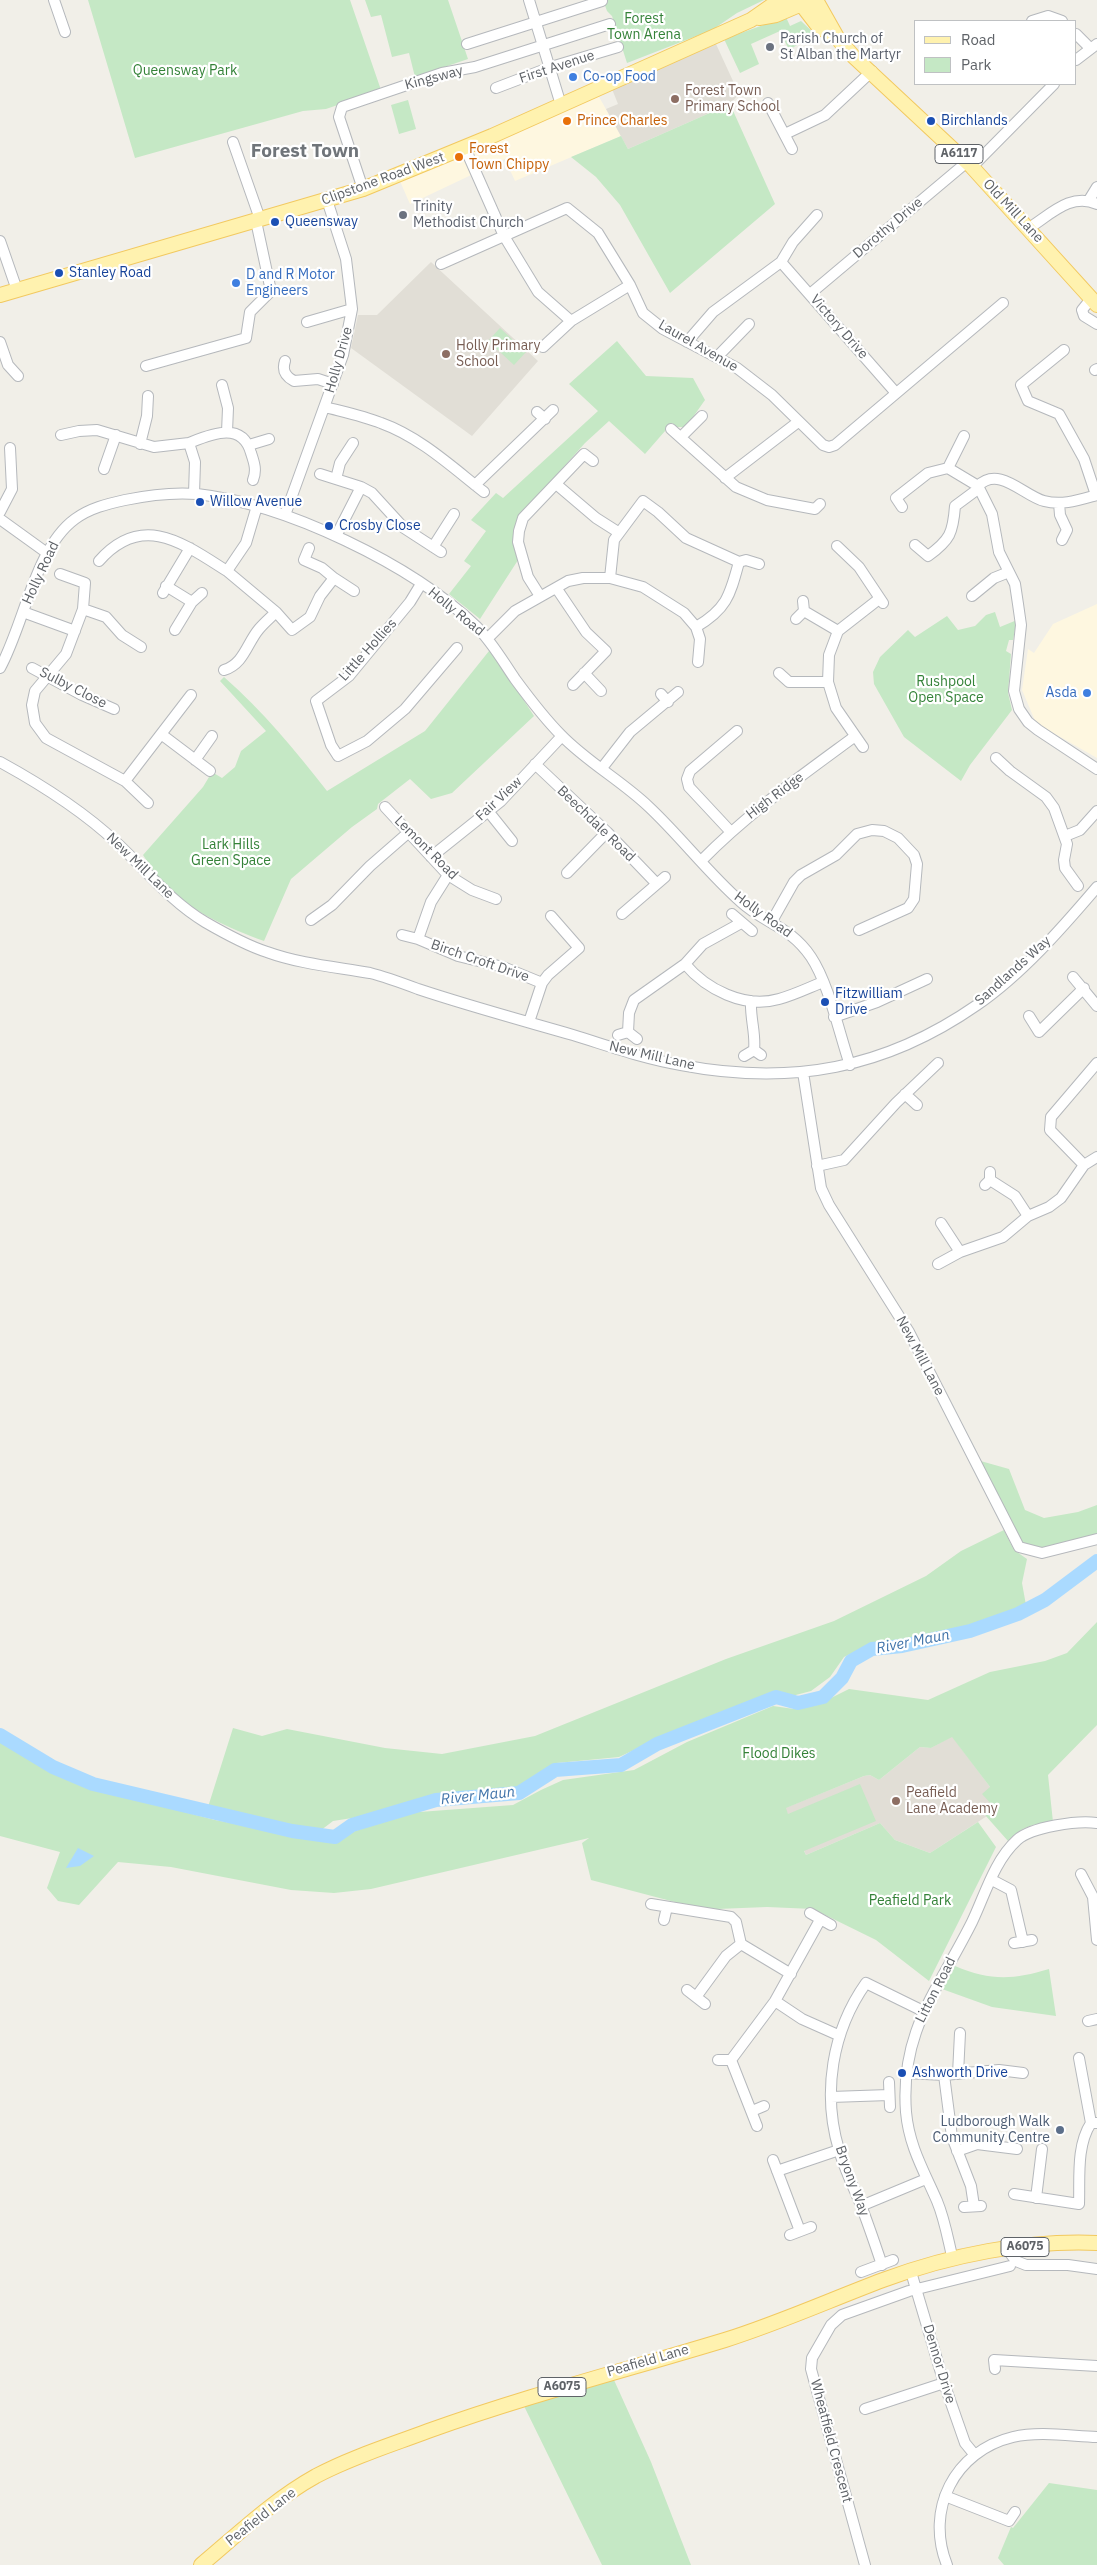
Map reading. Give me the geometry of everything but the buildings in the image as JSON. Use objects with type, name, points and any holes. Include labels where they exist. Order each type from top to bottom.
[{"type":"main road","name":"Old Mill Lane","points":[[816,0],[838,38]]},
{"type":"main road","name":"Old Mill Lane","points":[[799,1],[818,26],[838,38],[969,164],[1029,228],[1094,302]]},
{"type":"main road","name":"Clipstone Road West","points":[[0,295],[363,189],[465,148],[562,105],[751,20],[771,6],[799,1]]},
{"type":"main road","name":"Peafield Lane","points":[[201,2565],[281,2498],[317,2476],[355,2458],[470,2416],[770,2325],[884,2280],[954,2260],[1006,2248],[1055,2244],[1097,2244]]},
{"type":"street","points":[[54,0],[65,32]]},
{"type":"street","points":[[529,0],[562,105]]},
{"type":"street","points":[[467,44],[602,1]]},
{"type":"street","points":[[1035,20],[1048,16],[1059,20]]},
{"type":"street","name":"Kingsway","points":[[363,189],[339,117],[342,107],[442,74],[475,68],[610,24]]},
{"type":"street","points":[[1077,35],[1094,46],[1077,59]]},
{"type":"street","name":"First Avenue","points":[[496,88],[551,67],[618,47]]},
{"type":"street","points":[[786,134],[825,115],[872,72]]},
{"type":"street","name":"Dorothy Drive","points":[[810,294],[969,164],[1053,85]]},
{"type":"street","points":[[768,103],[786,134],[792,149]]},
{"type":"street","points":[[146,366],[246,338],[250,312],[271,291],[258,220],[233,142]]},
{"type":"street","points":[[465,148],[504,236],[538,292],[571,321]]},
{"type":"street","points":[[1029,228],[1072,200],[1093,202],[1097,188]]},
{"type":"street","name":"Holly Drive","points":[[285,515],[347,343],[352,309],[346,260],[327,200]]},
{"type":"street","name":"Laurel Avenue","points":[[442,264],[567,208],[598,233],[630,285],[643,313],[663,329],[737,368],[772,395],[822,446],[829,447],[835,445],[1003,303]]},
{"type":"street","points":[[687,342],[712,312],[780,262],[793,242],[817,215]]},
{"type":"street","points":[[0,241],[17,290]]},
{"type":"street","name":"Victory Drive","points":[[780,262],[896,393]]},
{"type":"street","points":[[543,348],[571,321],[630,285]]},
{"type":"street","points":[[1094,302],[1082,310],[1084,316],[1097,324]]},
{"type":"street","points":[[307,322],[352,309]]},
{"type":"street","points":[[717,357],[749,324]]},
{"type":"street","points":[[0,342],[8,365],[18,376]]},
{"type":"street","points":[[915,545],[928,556],[946,542],[953,527],[955,506],[991,479],[1000,479],[1042,501],[1059,504],[1096,495],[1084,459],[1059,414],[1028,400],[1021,385],[1064,355]]},
{"type":"street","points":[[285,360],[283,367],[285,374],[294,381],[318,379],[333,384]]},
{"type":"street","points":[[222,385],[228,408],[227,432]]},
{"type":"street","points":[[140,444],[147,416],[148,396]]},
{"type":"street","points":[[325,407],[380,422],[406,434],[428,448],[484,492]]},
{"type":"street","points":[[475,485],[541,416],[553,410]]},
{"type":"street","points":[[681,437],[702,416]]},
{"type":"street","points":[[725,478],[798,422]]},
{"type":"street","points":[[671,429],[736,487],[767,500],[815,509],[820,504]]},
{"type":"street","points":[[61,435],[97,430],[154,447],[190,443],[227,432],[240,435],[249,445],[255,466],[253,480]]},
{"type":"street","points":[[104,469],[116,435]]},
{"type":"street","points":[[948,468],[964,436]]},
{"type":"street","points":[[249,445],[269,439]]},
{"type":"street","points":[[190,443],[195,462],[194,494]]},
{"type":"street","points":[[336,479],[340,463],[353,443]]},
{"type":"street","points":[[0,512],[12,489],[10,448]]},
{"type":"street","points":[[540,596],[526,572],[518,542],[523,518],[584,454],[593,461]]},
{"type":"street","points":[[902,507],[891,497],[928,473],[948,468],[978,488],[987,502],[999,552],[1015,584],[1021,625],[1014,691],[1019,709],[1028,722],[1038,730],[1097,769]]},
{"type":"street","points":[[320,474],[362,487],[372,493],[404,528],[437,549],[454,514]]},
{"type":"street","points":[[556,484],[596,518],[618,532]]},
{"type":"street","points":[[336,536],[362,487]]},
{"type":"street","name":"Holly Road","points":[[0,668],[3,656],[47,553],[60,533],[74,519],[91,509],[145,496],[194,494],[256,506],[285,515],[336,536],[421,584],[455,608],[488,638],[531,701],[562,736],[648,806],[743,905],[772,921],[793,936],[812,958],[823,982],[850,1065]]},
{"type":"street","points":[[610,578],[614,540],[618,532],[643,501],[686,538],[739,562],[746,560],[760,564]]},
{"type":"street","points":[[1059,504],[1060,515],[1071,528],[1062,540]]},
{"type":"street","points":[[226,571],[246,543],[256,506]]},
{"type":"street","points":[[0,519],[47,553]]},
{"type":"street","points":[[99,561],[120,542],[137,536],[153,535],[190,548],[226,571],[276,612],[292,630],[310,617],[320,596],[334,578]]},
{"type":"street","points":[[837,546],[859,567],[881,601],[838,631],[829,655],[828,682],[836,708],[854,737],[863,746]]},
{"type":"street","points":[[190,548],[164,590],[192,602]]},
{"type":"street","points":[[309,548],[304,560],[322,568],[354,591]]},
{"type":"street","points":[[696,626],[716,615],[731,590],[739,562]]},
{"type":"street","points":[[972,596],[994,578],[1009,572]]},
{"type":"street","points":[[60,574],[85,583],[83,609],[66,654],[50,676],[35,691],[32,706],[35,723],[46,738],[125,781],[148,803]]},
{"type":"street","points":[[488,638],[515,611],[540,596],[575,580],[610,578],[643,587],[684,613],[696,626],[700,639],[698,662]]},
{"type":"street","name":"Little Hollies","points":[[421,584],[410,602],[349,676],[316,701],[331,745],[338,756],[367,741],[400,714],[457,648]]},
{"type":"street","points":[[557,588],[586,632],[606,650],[573,685]]},
{"type":"street","points":[[175,630],[192,602],[202,593]]},
{"type":"street","points":[[796,618],[804,606],[838,631]]},
{"type":"street","points":[[83,609],[106,617],[122,635],[141,647]]},
{"type":"street","points":[[23,612],[75,631]]},
{"type":"street","points":[[224,670],[231,668],[245,654],[260,628],[276,612]]},
{"type":"street","name":"Sulby Close","points":[[32,668],[50,676],[82,695],[114,708]]},
{"type":"street","points":[[584,673],[601,691]]},
{"type":"street","points":[[779,673],[789,682],[828,682]]},
{"type":"street","points":[[602,768],[630,732],[664,698],[678,692]]},
{"type":"street","points":[[125,781],[191,695]]},
{"type":"street","points":[[730,831],[689,786],[687,779],[690,771],[737,731]]},
{"type":"street","points":[[161,734],[210,771]]},
{"type":"street","points":[[195,760],[212,736]]},
{"type":"street","name":"Fair View","points":[[431,857],[488,811],[562,736]]},
{"type":"street","name":"High Ridge","points":[[701,862],[730,831],[854,737]]},
{"type":"street","points":[[996,758],[1010,771],[1046,797],[1054,808],[1066,836],[1065,868],[1078,886]]},
{"type":"street","name":"New Mill Lane","points":[[0,762],[59,796],[80,811],[118,843],[160,888],[201,920],[229,936],[266,952],[303,962],[374,974],[475,1008],[682,1066],[742,1072],[803,1072],[821,1188],[829,1205],[909,1332],[1019,1547],[1042,1553],[1097,1538]]},
{"type":"street","name":"Beechdale Road","points":[[535,764],[661,880],[622,914]]},
{"type":"street","name":"Lemont Road","points":[[385,807],[448,875],[472,890],[496,898]]},
{"type":"street","points":[[488,811],[512,841]]},
{"type":"street","points":[[1066,836],[1080,830],[1097,811]]},
{"type":"street","points":[[772,921],[794,882],[801,875],[836,855],[857,834],[872,830],[884,831],[898,838],[914,855],[917,864],[914,899],[908,908],[859,930]]},
{"type":"street","points":[[311,920],[324,917],[409,832]]},
{"type":"street","points":[[567,873],[607,832]]},
{"type":"street","name":"Birch Croft Drive","points":[[418,939],[430,902],[448,875]]},
{"type":"street","name":"Sandlands Way","points":[[803,1072],[850,1065],[902,1047],[945,1026],[980,1003],[1020,968],[1093,900],[1097,887]]},
{"type":"street","points":[[732,914],[752,931]]},
{"type":"street","points":[[529,1022],[542,983],[548,975],[579,948],[551,916]]},
{"type":"street","points":[[628,1032],[629,1013],[634,1000],[685,964],[703,944],[742,923]]},
{"type":"street","name":"Birch Croft Drive","points":[[402,935],[418,939],[458,956],[503,967],[542,983]]},
{"type":"street","points":[[685,964],[708,985],[728,995],[751,1001],[777,999],[823,982]]},
{"type":"street","points":[[1074,977],[1097,1006]]},
{"type":"street","points":[[834,1017],[877,1002],[927,979]]},
{"type":"street","points":[[1029,1016],[1039,1032],[1084,988]]},
{"type":"street","points":[[744,1056],[758,1053],[750,1017],[751,1001]]},
{"type":"street","points":[[618,1035],[628,1032]]},
{"type":"street","points":[[628,1032],[638,1039]]},
{"type":"street","points":[[818,1166],[844,1160],[905,1094],[938,1063]]},
{"type":"street","points":[[1084,1165],[1050,1130],[1050,1117],[1097,1063]]},
{"type":"street","points":[[905,1094],[916,1105]]},
{"type":"street","points":[[938,1264],[960,1252],[1003,1237],[1028,1216],[1049,1207],[1061,1198],[1084,1165],[1097,1157]]},
{"type":"street","points":[[988,1179],[1015,1196],[1028,1216]]},
{"type":"street","points":[[941,1223],[960,1252]]},
{"type":"street","name":"Litton Road","points":[[954,2260],[942,2215],[914,2155],[906,2112],[906,2073],[912,2043],[922,2011],[966,1934],[1001,1857],[1018,1839],[1028,1832],[1072,1824],[1097,1823]]},
{"type":"street","points":[[1081,1874],[1092,1897],[1097,1940]]},
{"type":"street","points":[[992,1880],[1011,1890],[1023,1942]]},
{"type":"street","points":[[651,1904],[731,1917],[736,1922],[741,1944],[791,1974]]},
{"type":"street","points":[[664,1920],[667,1907]]},
{"type":"street","points":[[810,1913],[831,1925]]},
{"type":"street","points":[[731,2060],[775,2001],[820,1920]]},
{"type":"street","points":[[696,1996],[726,1956],[741,1944]]},
{"type":"street","name":"Bryony Way","points":[[882,2264],[839,2150],[832,2097],[832,2072],[838,2035],[866,1983],[922,2011]]},
{"type":"street","points":[[687,1990],[705,2004]]},
{"type":"street","points":[[775,2001],[802,2019],[838,2035]]},
{"type":"street","points":[[956,2038],[958,2074]]},
{"type":"street","points":[[1014,2194],[1079,2204],[1080,2162],[1085,2132],[1094,2124],[1079,2058]]},
{"type":"street","points":[[718,2060],[731,2060]]},
{"type":"street","points":[[731,2060],[758,2126]]},
{"type":"street","points":[[906,2073],[944,2075],[1017,2069]]},
{"type":"street","points":[[944,2075],[946,2100],[957,2151],[971,2186],[973,2206]]},
{"type":"street","points":[[889,2082],[890,2107]]},
{"type":"street","points":[[832,2097],[889,2095]]},
{"type":"street","points":[[752,2111],[764,2106]]},
{"type":"street","points":[[957,2151],[977,2144],[1006,2152],[1017,2149]]},
{"type":"street","points":[[1036,2198],[1042,2149]]},
{"type":"street","points":[[777,2171],[839,2150]]},
{"type":"street","points":[[772,2160],[800,2231]]},
{"type":"street","points":[[861,2206],[926,2179]]},
{"type":"street","points":[[790,2236],[811,2226]]},
{"type":"street","points":[[1006,2248],[1016,2261],[1026,2265],[1068,2265],[1097,2269]]},
{"type":"street","points":[[862,2272],[893,2260]]},
{"type":"street","name":"Wheatfield Crescent","points":[[865,2565],[811,2364],[836,2319],[917,2289],[1010,2266]]},
{"type":"street","name":"Dennor Drive","points":[[911,2272],[944,2383],[965,2443],[974,2454]]},
{"type":"street","points":[[995,2369],[994,2360],[1097,2366]]},
{"type":"street","points":[[878,2416],[870,2407],[944,2383]]},
{"type":"street","points":[[947,2565],[939,2538],[940,2512],[944,2496],[955,2475],[974,2454],[997,2442],[1032,2434],[1097,2437]]},
{"type":"street","points":[[944,2496],[1009,2521],[1015,2512]]},
{"type":"shaded area","name":"Forest Town Primary School","points":[[716,44],[739,94],[730,104],[628,149],[606,109],[618,104],[612,89]]},
{"type":"shaded area","points":[[598,95],[621,136],[515,181],[505,159],[410,204],[399,179]]},
{"type":"shaded area","name":"Holly Primary School","points":[[431,262],[538,361],[472,436],[351,348],[358,315],[377,315]]},
{"type":"shaded area","points":[[1097,604],[1097,758],[1036,723],[1022,690],[1028,649],[1034,653],[1053,624]]},
{"type":"shaded area","name":"Peafield Lane Academy","points":[[952,1736],[990,1787],[995,1808],[987,1816],[930,1853],[895,1840],[880,1823],[806,1855],[785,1808],[864,1776],[870,1775],[879,1780],[920,1747],[931,1748]]},
{"type":"green space","name":"Queensway Park","points":[[88,0],[350,0],[381,90],[326,109],[303,111],[135,158]]},
{"type":"green space","points":[[365,0],[448,0],[468,59],[415,77],[409,53],[392,57],[381,15],[371,17]]},
{"type":"green space","name":"Forest Town Arena","points":[[603,0],[764,0],[737,13],[712,30],[627,63],[612,16],[607,11]]},
{"type":"green space","points":[[786,17],[790,26],[801,21],[815,34],[789,50],[780,31],[751,44],[759,64],[740,73],[724,39]]},
{"type":"green space","points":[[408,100],[416,129],[399,134],[391,105]]},
{"type":"green space","points":[[730,104],[775,204],[670,293],[620,205],[596,177],[571,157],[621,136],[628,149]]},
{"type":"green space","points":[[500,328],[526,352],[514,365],[488,341]]},
{"type":"green space","points":[[617,341],[646,376],[693,378],[705,400],[686,427],[677,427],[672,423],[645,454],[609,421],[585,443],[521,515],[520,557],[480,619],[449,594],[471,566],[464,561],[486,531],[471,520],[496,493],[503,498],[598,411],[569,384]]},
{"type":"green space","name":"Rushpool Open Space","points":[[995,612],[1000,627],[1017,620],[1013,640],[1009,640],[1006,651],[1011,654],[1008,693],[1012,710],[970,765],[961,781],[904,737],[874,684],[873,672],[880,657],[908,630],[915,637],[947,616],[958,630],[975,626],[986,615]]},
{"type":"green space","name":"Lark Hills Green Space","points":[[489,651],[497,659],[534,716],[452,793],[431,799],[410,779],[378,804],[377,809],[352,827],[291,879],[264,941],[210,918],[184,902],[163,883],[143,855],[203,787],[212,772],[222,778],[235,767],[241,751],[266,731],[220,681],[224,677],[278,731],[327,791],[425,731]]},
{"type":"green space","points":[[977,1460],[1009,1469],[1025,1510],[1044,1518],[1078,1512],[1097,1505],[1097,1536],[1055,1548],[1035,1548],[1025,1544],[1016,1537]]},
{"type":"green space","points":[[1004,1530],[1014,1550],[1027,1559],[1022,1583],[1026,1605],[972,1624],[908,1641],[870,1645],[844,1657],[830,1677],[811,1691],[792,1696],[775,1691],[688,1725],[619,1757],[557,1763],[517,1791],[438,1797],[365,1816],[333,1821],[320,1831],[282,1826],[208,1807],[233,1728],[262,1736],[287,1729],[385,1748],[442,1754],[535,1736],[726,1659],[834,1621],[926,1576],[961,1551]]},
{"type":"green space","points":[[1097,1622],[1097,1725],[1048,1775],[1053,1822],[1040,1823],[1028,1827],[1018,1832],[1008,1841],[985,1815],[995,1808],[982,1794],[990,1787],[952,1737],[931,1748],[920,1747],[879,1780],[870,1775],[864,1776],[786,1808],[788,1814],[860,1784],[876,1821],[804,1851],[806,1855],[880,1823],[895,1840],[930,1853],[978,1822],[996,1847],[929,1981],[876,1940],[813,1909],[767,1907],[717,1909],[690,1906],[591,1880],[582,1843],[589,1838],[371,1889],[334,1893],[291,1890],[171,1867],[118,1862],[79,1905],[58,1901],[47,1888],[60,1852],[0,1836],[0,1739],[58,1775],[108,1792],[215,1820],[335,1843],[355,1831],[406,1813],[513,1805],[563,1780],[634,1770],[687,1742],[773,1706],[794,1709],[825,1701],[849,1689],[928,1700],[990,1672],[1045,1661],[1067,1653]]},
{"type":"green space","points":[[955,1966],[979,1974],[1002,1977],[1013,1977],[1049,1969],[1056,2016],[992,2007],[942,1989]]},
{"type":"green space","points":[[614,2380],[651,2462],[691,2565],[602,2565],[524,2406]]},
{"type":"green space","points":[[1049,2483],[1097,2490],[1097,2565],[1004,2565],[998,2558],[1011,2527],[1013,2528]]},
{"type":"water","points":[[78,1848],[94,1856],[80,1866],[66,1868]]},
{"type":"waterway","name":"River Maun","points":[[0,1735],[53,1767],[93,1784],[292,1831],[335,1837],[352,1825],[436,1800],[519,1793],[555,1770],[621,1765],[657,1744],[776,1697],[798,1703],[823,1697],[842,1678],[851,1661],[872,1649],[902,1646],[970,1631],[1018,1614],[1045,1600],[1097,1561]]},
{"type":"place","name":"Parish Church of St Alban the Martyr","points":[[770,47]]},
{"type":"place","name":"Co-op Food","points":[[573,77]]},
{"type":"place","name":"Forest Town Primary School","points":[[675,99]]},
{"type":"place","name":"Prince Charles","points":[[567,121]]},
{"type":"place","name":"Birchlands","points":[[931,121]]},
{"type":"place","name":"Forest Town Chippy","points":[[459,157]]},
{"type":"place","name":"Trinity Methodist Church","points":[[403,215]]},
{"type":"place","name":"Queensway","points":[[275,222]]},
{"type":"place","name":"Stanley Road","points":[[59,273]]},
{"type":"place","name":"D and R Motor Engineers","points":[[236,283]]},
{"type":"place","name":"Holly Primary School","points":[[446,354]]},
{"type":"place","name":"Willow Avenue","points":[[200,502]]},
{"type":"place","name":"Crosby Close","points":[[329,526]]},
{"type":"place","name":"Asda","points":[[1087,693]]},
{"type":"place","name":"Fitzwilliam Drive","points":[[825,1002]]},
{"type":"place","name":"Peafield Lane Academy","points":[[896,1801]]},
{"type":"place","name":"Ashworth Drive","points":[[902,2073]]},
{"type":"place","name":"Ludborough Walk Community Centre","points":[[1060,2130]]},
{"type":"district","name":"Forest Town","points":[[305,152]]},
{"type":"park label","name":"Flood Dikes","points":[[779,1754]]},
{"type":"park label","name":"Peafield Park","points":[[910,1901]]}]
